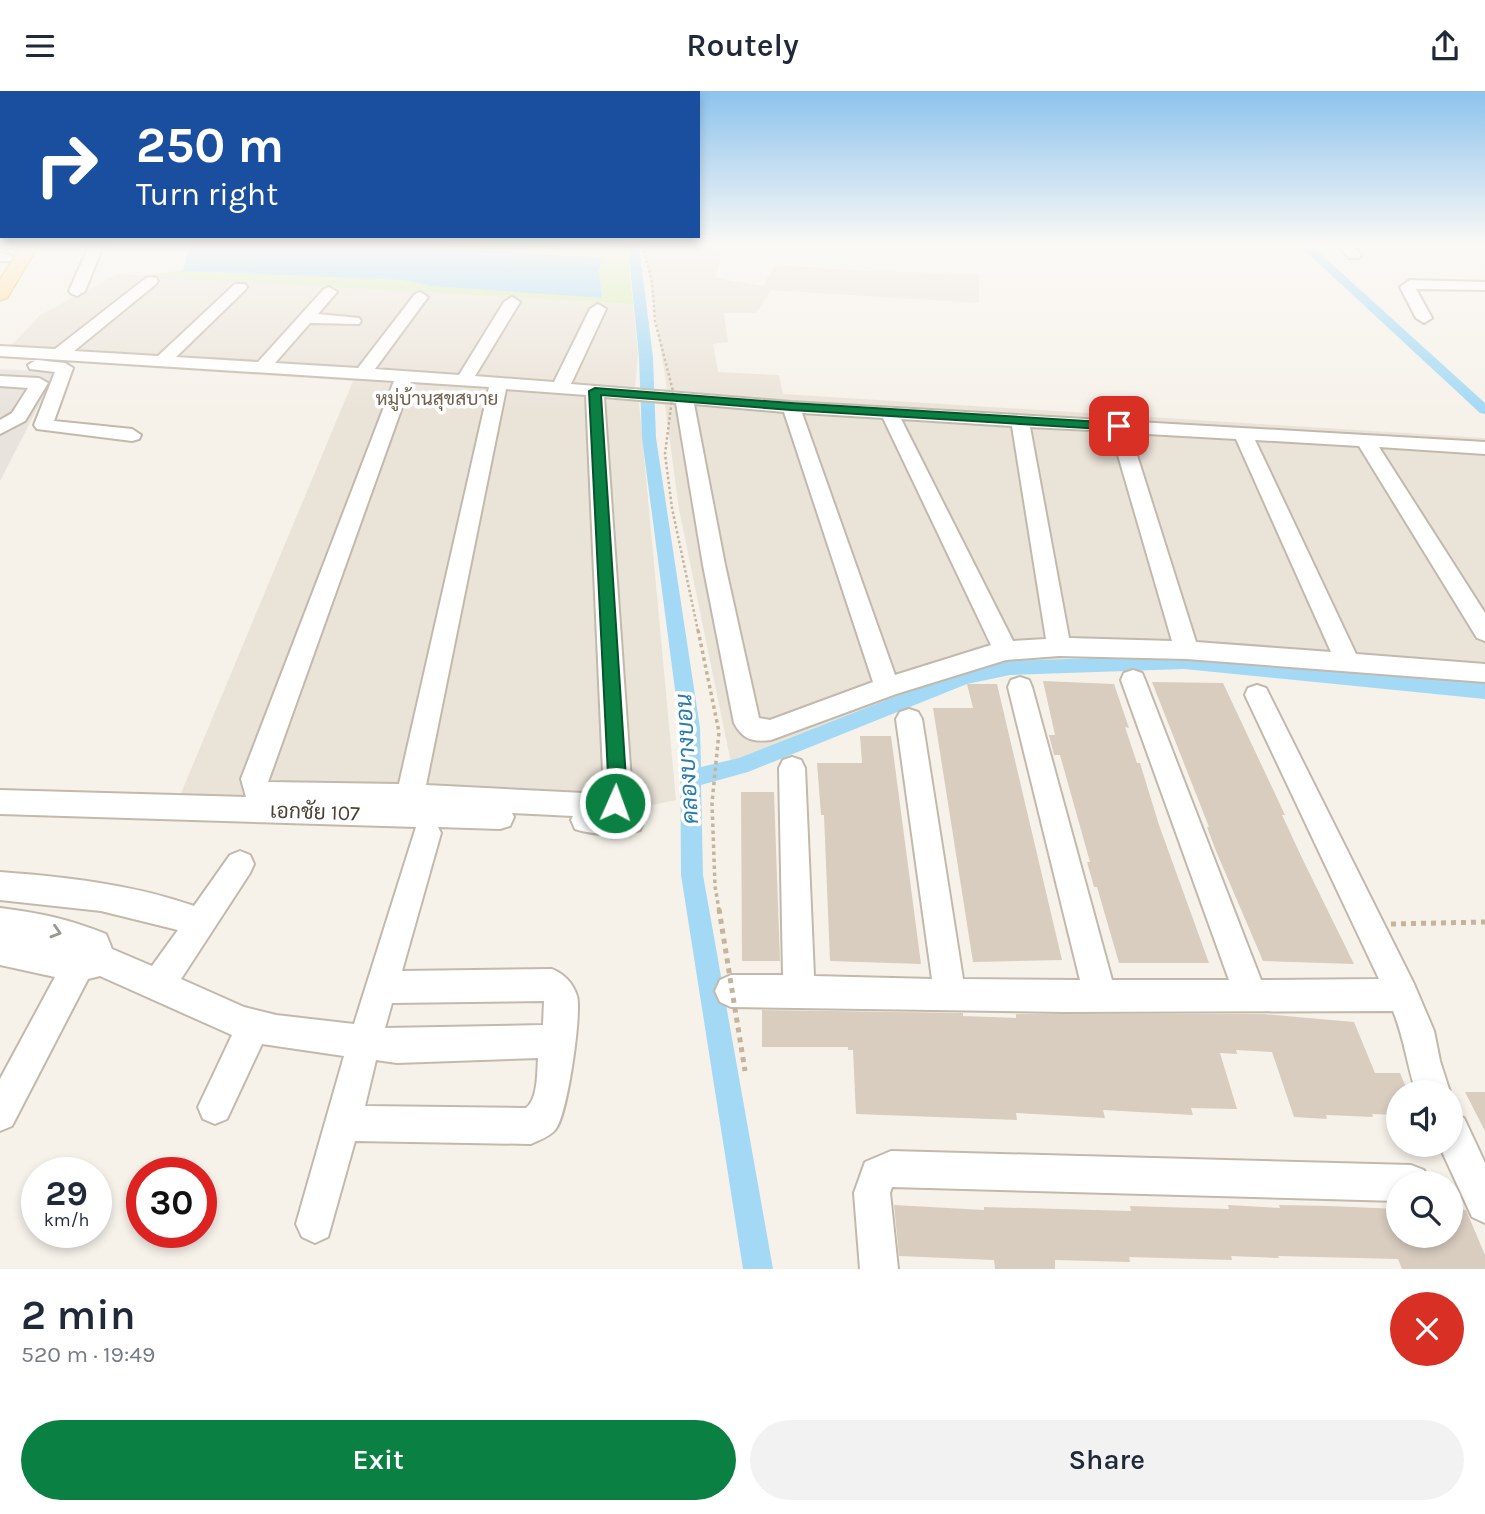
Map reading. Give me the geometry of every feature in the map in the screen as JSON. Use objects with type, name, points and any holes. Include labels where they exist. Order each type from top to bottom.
[{"type":"street","points":[[61,353],[126,301]]},
{"type":"street","points":[[163,360],[225,301]]},
{"type":"street","points":[[262,367],[321,301]]},
{"type":"street","points":[[362,375],[418,301]]},
{"type":"street","points":[[1414,301],[1423,319]]},
{"type":"street","points":[[464,380],[512,302]]},
{"type":"street","points":[[560,388],[598,309]]},
{"type":"street","points":[[306,318],[353,321]]},
{"type":"street","points":[[0,351],[464,380],[791,407],[1485,448]]},
{"type":"street","points":[[0,364],[65,368],[43,425],[132,435]]},
{"type":"street","points":[[404,377],[254,779],[256,790],[267,794],[410,796],[606,806],[615,803],[618,795],[595,391]]},
{"type":"street","points":[[0,381],[39,383],[19,417],[0,428]]},
{"type":"street","points":[[410,796],[499,383]]},
{"type":"street","points":[[675,399],[747,723],[755,731],[771,730],[887,687],[1006,651],[1059,647],[1187,650],[1485,673]]},
{"type":"street","points":[[791,407],[887,687]]},
{"type":"street","points":[[889,412],[1006,651]]},
{"type":"street","points":[[1020,420],[1059,647]]},
{"type":"street","points":[[1119,426],[1187,650]]},
{"type":"street","points":[[1243,434],[1348,661]]},
{"type":"street","points":[[1365,440],[1485,632]]},
{"type":"street","points":[[1133,680],[1251,997]]},
{"type":"street","points":[[1020,687],[1100,996]]},
{"type":"street","points":[[1257,695],[1404,995],[1418,1031],[1429,1080]]},
{"type":"street","points":[[909,719],[950,995]]},
{"type":"street","points":[[792,768],[800,990]]},
{"type":"street","name":"เอกชัย 107","points":[[0,802],[630,821]]},
{"type":"street","points":[[315,1224],[364,1044],[427,833]]},
{"type":"street","points":[[158,985],[240,864]]},
{"type":"street","points":[[0,886],[72,891],[141,904],[200,923]]},
{"type":"street","points":[[0,923],[50,929],[91,957],[254,1025],[276,1031],[397,1046],[559,1041]]},
{"type":"street","points":[[0,950],[91,957]]},
{"type":"street","points":[[0,1114],[91,957]]},
{"type":"street","points":[[342,1123],[531,1126],[544,1117],[551,1096],[562,999],[552,985],[381,986]]},
{"type":"street","points":[[731,991],[1251,997],[1404,995]]},
{"type":"street","points":[[215,1107],[254,1025]]},
{"type":"street","points":[[1461,1157],[1474,1189]]},
{"type":"street","points":[[879,1269],[872,1193],[878,1175],[891,1169],[1386,1182]]},
{"type":"path","points":[[654,301],[655,321],[675,399],[665,454],[672,508],[719,732],[712,803],[715,886],[745,1070]]},
{"type":"path","points":[[1368,925],[1485,922]]},
{"type":"shaded area","points":[[67,301],[581,301],[633,304],[638,354],[635,388],[667,389],[653,301],[764,301],[756,313],[724,313],[728,342],[713,344],[718,372],[779,375],[783,394],[1485,438],[1485,682],[1427,675],[1196,659],[1079,656],[968,671],[871,712],[731,763],[679,509],[665,405],[639,402],[676,800],[614,813],[179,798],[353,381],[0,358],[0,352],[16,341],[40,315]]},
{"type":"shaded area","points":[[947,301],[979,301],[979,303]]},
{"type":"shaded area","points":[[0,369],[56,372],[0,481]]},
{"type":"green space","points":[[580,301],[633,301],[633,304]]},
{"type":"building","points":[[1043,681],[1114,684],[1129,728],[1125,727],[1137,763],[1140,763],[1159,825],[1209,963],[1119,963],[1097,887],[1094,887],[1087,862],[1090,862],[1060,755],[1054,755],[1049,735],[1055,735]]},
{"type":"building","points":[[1152,682],[1223,683],[1285,815],[1282,815],[1302,858],[1354,964],[1263,961],[1216,851]]},
{"type":"building","points":[[967,684],[997,684],[1062,960],[973,962],[933,708],[973,708]]},
{"type":"building","points":[[860,736],[891,736],[921,964],[830,961],[824,815],[821,815],[817,763],[862,763]]},
{"type":"building","points":[[741,792],[774,792],[780,961],[742,961]]},
{"type":"building","points":[[762,1010],[963,1013],[963,1016],[1016,1018],[1016,1014],[1263,1014],[1354,1022],[1375,1073],[1400,1073],[1403,1080],[1386,1080],[1386,1115],[1372,1114],[1373,1117],[1326,1115],[1327,1119],[1294,1117],[1272,1052],[1236,1050],[1237,1054],[1220,1053],[1237,1109],[1191,1108],[1193,1115],[1103,1110],[1105,1118],[1016,1113],[1017,1120],[856,1114],[853,1050],[848,1050],[848,1047],[762,1047]]},
{"type":"building","points":[[1465,1092],[1485,1092],[1485,1131]]},
{"type":"building","points":[[894,1205],[984,1210],[984,1207],[1131,1211],[1130,1206],[1229,1209],[1228,1205],[1280,1208],[1279,1205],[1329,1206],[1386,1208],[1386,1248],[1463,1248],[1463,1210],[1466,1210],[1485,1255],[1485,1269],[1402,1269],[1398,1259],[1231,1256],[1232,1260],[1129,1257],[1130,1262],[1055,1260],[1055,1269],[995,1269],[994,1260],[899,1256]]},
{"type":"waterway","name":"คลองบางบอน","points":[[639,301],[646,357],[649,438],[690,728],[691,779]]},
{"type":"waterway","points":[[1365,301],[1485,410]]},
{"type":"waterway","points":[[691,779],[741,766],[964,677],[1010,668],[1184,662],[1485,691]]},
{"type":"waterway","name":"คลองบางบอน","points":[[691,779],[692,875],[758,1269]]},
{"type":"district","name":"หมู่บ้านสุขสบาย","points":[[437,399]]},
{"type":"route","points":[[615,803],[618,795],[595,391],[791,407],[1119,426]]}]
